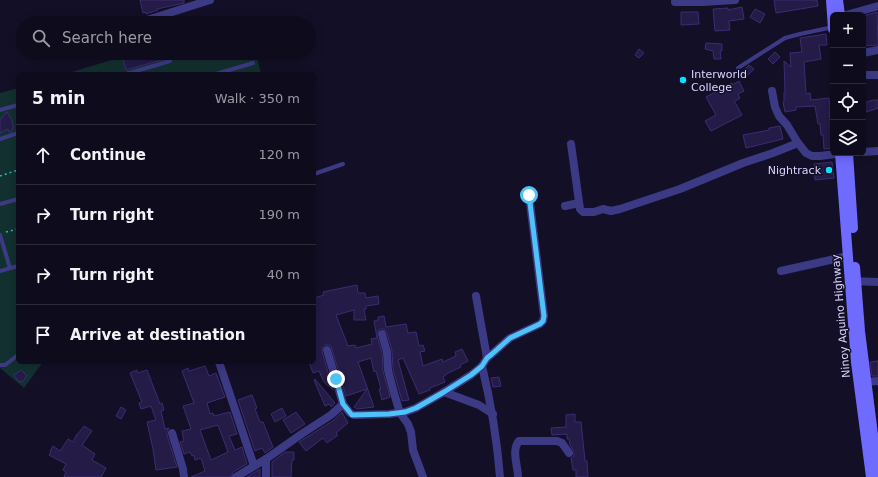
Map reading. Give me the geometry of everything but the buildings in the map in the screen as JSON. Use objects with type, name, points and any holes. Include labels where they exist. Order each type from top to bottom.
[{"type":"main road","points":[[831,0],[832,12]]},
{"type":"main road","points":[[838,0],[840,12]]},
{"type":"main road","name":"Ninoy Aquino Highway","points":[[841,156],[850,232],[848,256],[853,281],[866,382],[864,397],[871,477]]},
{"type":"main road","name":"Ninoy Aquino Highway","points":[[848,156],[856,362],[878,474]]},
{"type":"street","points":[[160,16],[210,0]]},
{"type":"street","points":[[675,2],[735,0]]},
{"type":"street","points":[[857,12],[878,6]]},
{"type":"street","points":[[866,52],[878,50]]},
{"type":"street","points":[[866,76],[878,75]]},
{"type":"street","points":[[772,91],[775,107],[779,116],[790,129],[806,153],[812,156],[830,155]]},
{"type":"street","points":[[571,144],[580,209],[583,212],[594,212],[620,209],[680,189],[743,163],[798,143]]},
{"type":"street","points":[[866,152],[878,151]]},
{"type":"street","points":[[328,350],[343,404],[350,413],[354,415],[389,414],[405,412],[416,408],[444,392],[471,375],[482,366],[487,358],[510,338],[540,324],[543,321],[544,316],[529,195]]},
{"type":"street","points":[[565,206],[579,203]]},
{"type":"street","points":[[781,271],[848,256]]},
{"type":"street","points":[[853,281],[878,282]]},
{"type":"street","points":[[476,296],[487,358]]},
{"type":"street","points":[[382,334],[386,348],[390,376],[400,412],[408,424],[411,432],[413,450],[424,477]]},
{"type":"street","points":[[219,364],[254,466]]},
{"type":"street","points":[[482,366],[493,414],[500,477]]},
{"type":"street","points":[[866,382],[878,381]]},
{"type":"street","points":[[444,392],[478,405],[493,414]]},
{"type":"street","points":[[236,477],[266,459],[343,404]]},
{"type":"street","points":[[172,432],[184,477]]},
{"type":"street","points":[[518,477],[515,450],[516,445],[520,441],[558,441],[562,443],[569,453]]},
{"type":"street","points":[[266,459],[266,477]]},
{"type":"lane","points":[[738,68],[784,38],[830,28]]},
{"type":"lane","points":[[133,72],[170,61]]},
{"type":"lane","points":[[223,72],[253,63]]},
{"type":"lane","points":[[0,110],[16,106]]},
{"type":"lane","points":[[0,139],[16,134]]},
{"type":"lane","points":[[316,173],[343,164]]},
{"type":"lane","points":[[0,204],[16,200]]},
{"type":"lane","points":[[0,234],[10,268]]},
{"type":"lane","points":[[0,271],[16,266]]},
{"type":"lane","points":[[0,365],[5,365],[16,357]]},
{"type":"path","points":[[0,176],[16,171]]},
{"type":"path","points":[[6,232],[16,229]]},
{"type":"green space","points":[[112,60],[258,60],[261,72],[72,72]]},
{"type":"green space","points":[[16,89],[16,364],[42,364],[24,388],[0,368],[0,93]]},
{"type":"place","name":"Interworld College","points":[[683,80]]},
{"type":"place","name":"Nightrack","points":[[829,170]]},
{"type":"route","points":[[336,379],[343,404],[352,415],[405,412],[416,408],[459,383],[482,366],[487,358],[510,338],[540,324],[543,321],[544,316],[529,195]]}]
